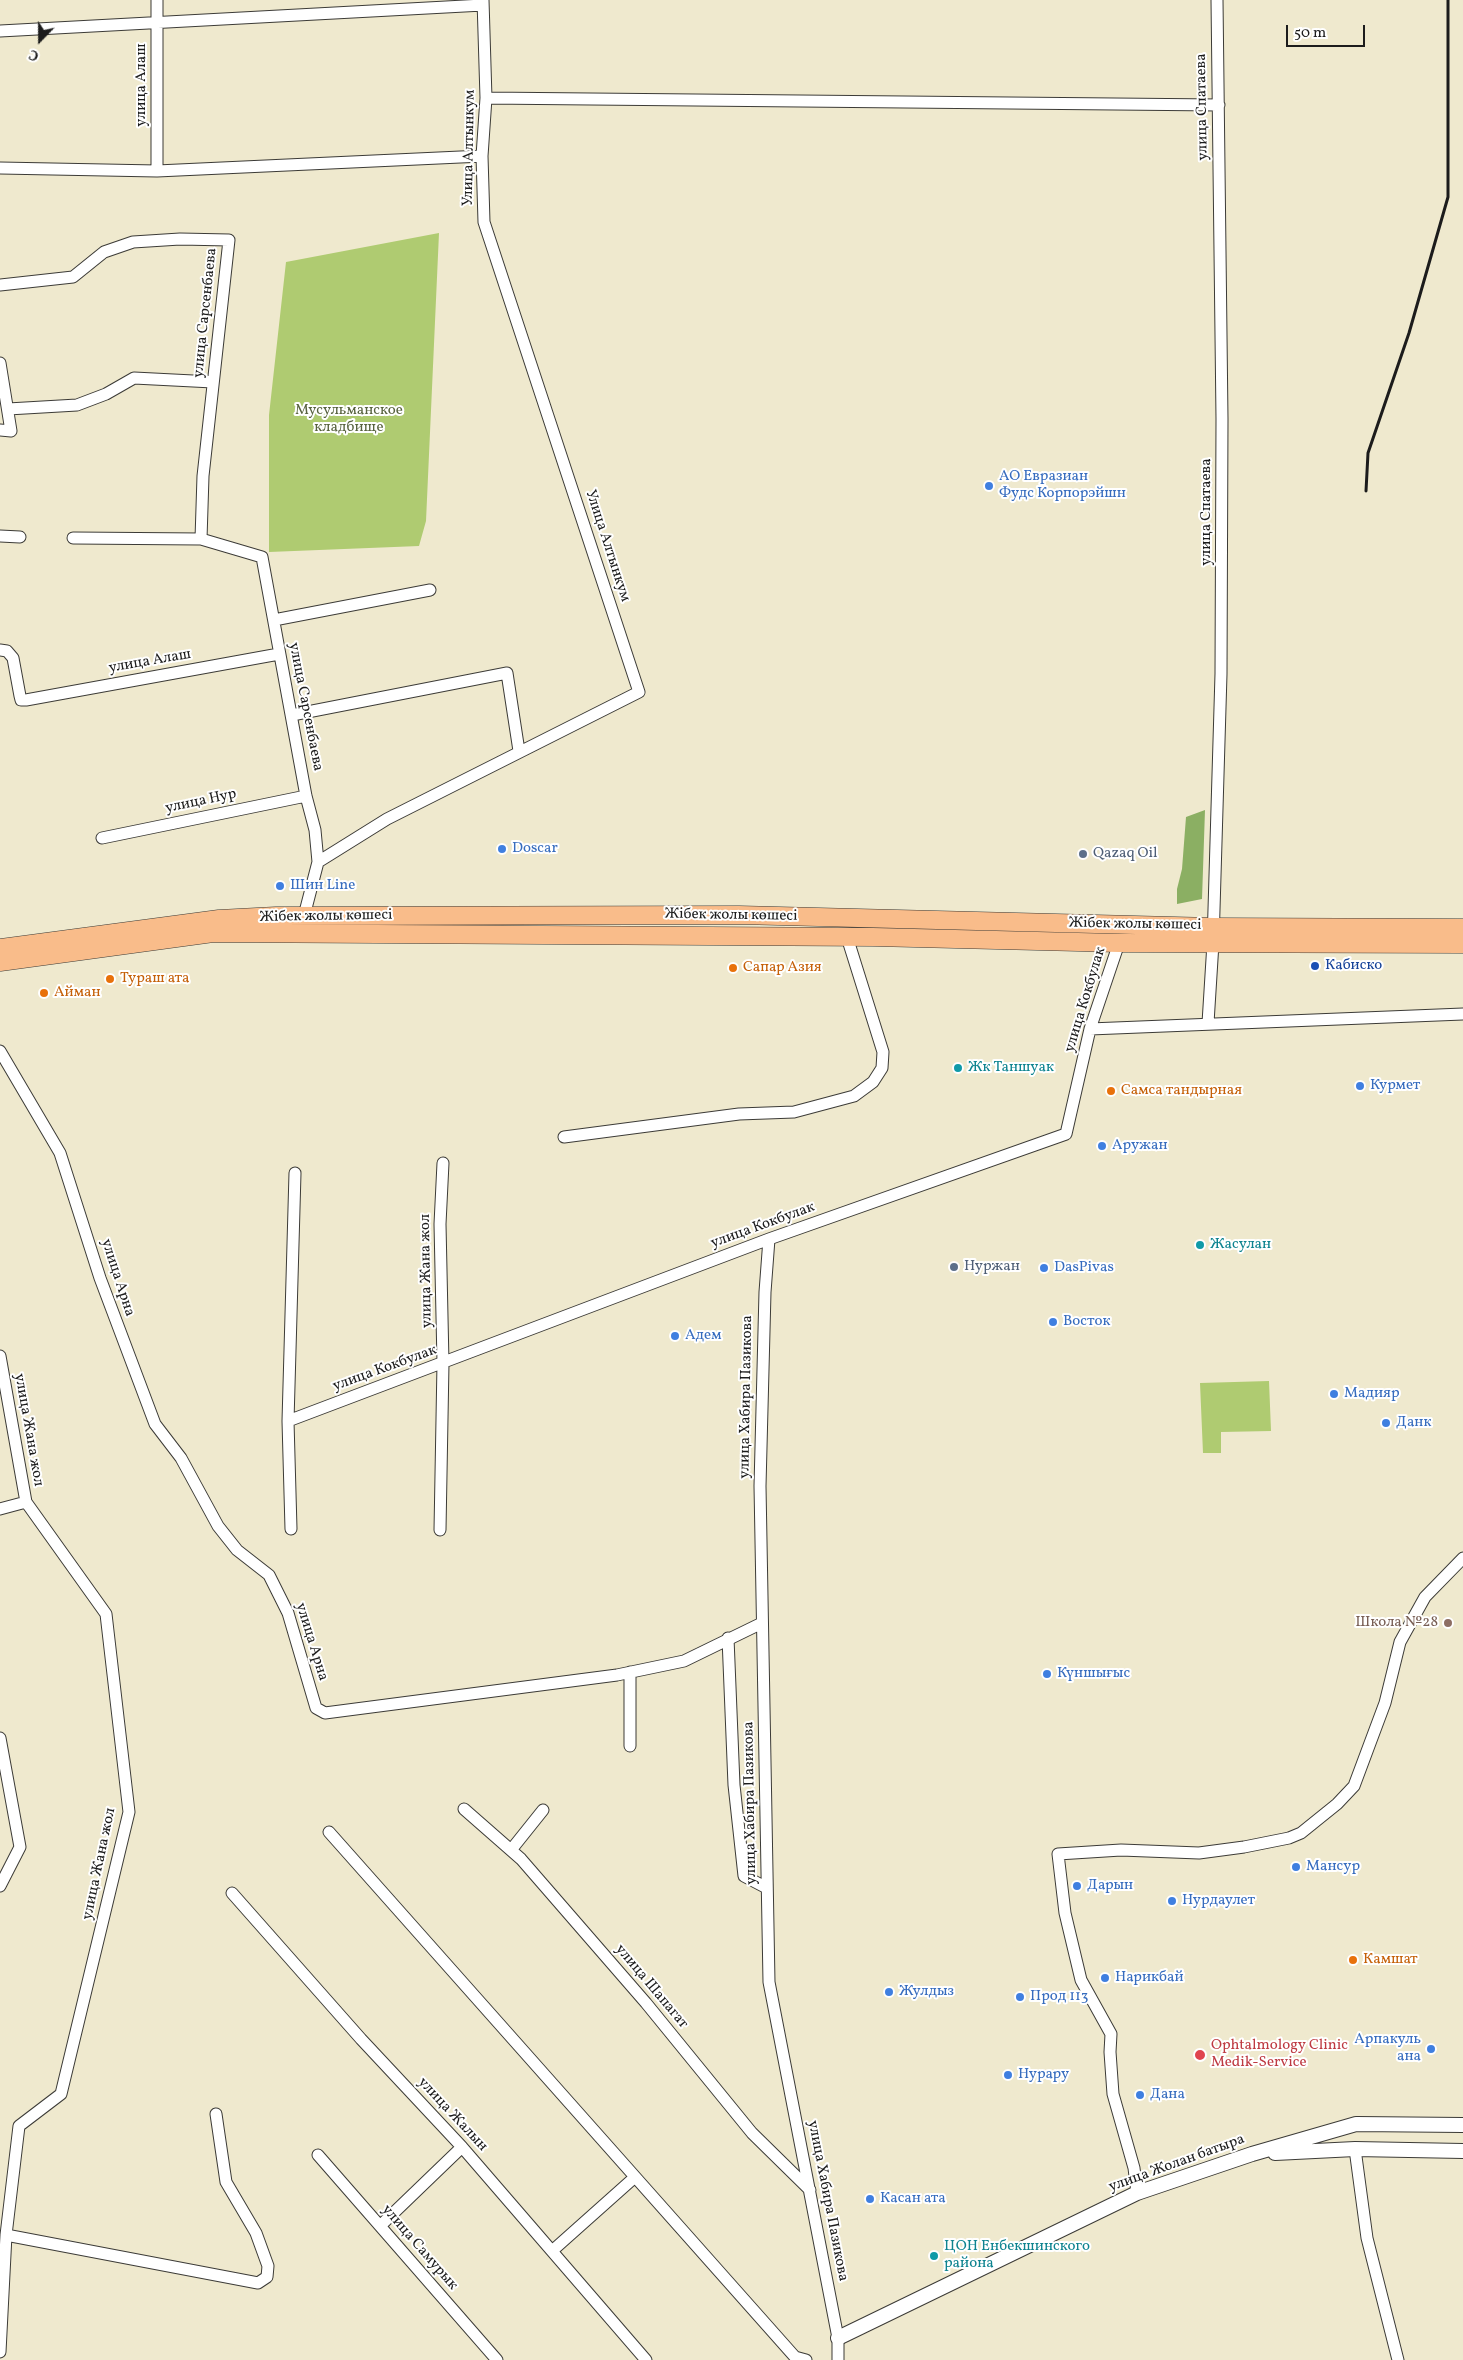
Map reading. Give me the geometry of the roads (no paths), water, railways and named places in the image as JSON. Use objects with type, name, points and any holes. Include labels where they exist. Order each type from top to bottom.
[{"type":"main road","name":"Жібек жолы көшесі","points":[[0,948],[219,919],[304,916],[739,915],[1463,944]]},
{"type":"main road","name":"Жібек жолы көшесі","points":[[0,962],[213,933],[847,937],[1119,943],[1213,935],[1463,928]]},
{"type":"street","name":"улица Алаш","points":[[157,0],[157,170]]},
{"type":"street","name":"улица Спатаева","points":[[1208,1023],[1213,935],[1221,654],[1222,418],[1217,0]]},
{"type":"street","points":[[0,32],[483,3]]},
{"type":"street","name":"Улица Алтынкум","points":[[318,862],[387,819],[639,692],[484,222],[482,156],[486,98],[483,3]]},
{"type":"street","points":[[486,98],[1219,105]]},
{"type":"street","points":[[0,168],[157,170],[482,156]]},
{"type":"street","name":"улица Сарсенбаева","points":[[0,285],[72,277],[104,252],[133,242],[180,239],[229,240],[203,476],[201,539],[262,557],[306,796],[315,830],[318,862]]},
{"type":"street","points":[[0,363],[8,409],[5,430]]},
{"type":"street","points":[[8,409],[77,405],[106,394],[134,378],[213,382]]},
{"type":"street","points":[[0,536],[20,537]]},
{"type":"street","points":[[73,538],[201,539]]},
{"type":"street","points":[[274,620],[430,590]]},
{"type":"street","name":"улица Алаш","points":[[0,650],[7,651],[13,658],[21,700],[279,654]]},
{"type":"street","points":[[292,716],[507,673],[519,751]]},
{"type":"street","name":"улица Нур","points":[[102,838],[306,796]]},
{"type":"street","points":[[304,916],[318,862]]},
{"type":"street","points":[[564,1137],[739,1114],[794,1112],[854,1096],[874,1082],[882,1068],[883,1052],[847,937]]},
{"type":"street","name":"улица Кокбулак","points":[[288,1421],[769,1239],[1066,1134],[1090,1029],[1119,943]]},
{"type":"street","points":[[1090,1029],[1463,1014]]},
{"type":"street","name":"улица Арна","points":[[0,1051],[60,1153],[100,1278],[155,1424],[181,1458],[218,1526],[237,1550],[269,1575],[288,1613],[316,1708],[325,1714],[630,1672],[684,1661],[762,1623]]},
{"type":"street","name":"улица Жана жол","points":[[440,1530],[443,1363],[440,1224],[443,1162]]},
{"type":"street","points":[[291,1529],[288,1421],[295,1173]]},
{"type":"street","name":"улица Хабира Пазикова","points":[[769,1239],[765,1292],[760,1486],[770,1982],[838,2338],[838,2360]]},
{"type":"street","name":"улица Жана жол","points":[[0,1356],[26,1502],[106,1614],[129,1812],[61,2094],[19,2126],[6,2235],[0,2352]]},
{"type":"street","points":[[0,1510],[26,1502]]},
{"type":"street","points":[[1137,2193],[1134,2168],[1113,2094],[1110,2052],[1111,2034],[1079,1972],[1065,1913],[1058,1854],[1122,1850],[1199,1853],[1244,1847],[1289,1838],[1301,1833],[1337,1804],[1354,1786],[1385,1703],[1400,1642],[1426,1597],[1463,1558]]},
{"type":"street","points":[[728,1638],[733,1716],[734,1785],[744,1876],[767,1888]]},
{"type":"street","points":[[630,1672],[630,1746]]},
{"type":"street","points":[[0,1738],[20,1847],[0,1886]]},
{"type":"street","name":"улица Шапагат","points":[[464,1809],[521,1859],[646,2003],[752,2133],[810,2190]]},
{"type":"street","points":[[511,1850],[543,1810]]},
{"type":"street","points":[[329,1832],[795,2357],[806,2360]]},
{"type":"street","name":"улица Жалын","points":[[232,1893],[361,2039],[462,2147],[646,2360]]},
{"type":"street","points":[[6,2235],[258,2283],[267,2277],[268,2266],[256,2233],[226,2182],[216,2114]]},
{"type":"street","name":"улица Жолан батыра","points":[[838,2338],[1137,2193],[1252,2154],[1356,2124],[1463,2125]]},
{"type":"street","points":[[380,2226],[462,2147]]},
{"type":"street","points":[[1252,2154],[1355,2149],[1463,2150]]},
{"type":"street","points":[[1355,2149],[1367,2238],[1398,2360]]},
{"type":"street","name":"улица Самурык","points":[[318,2155],[497,2360]]},
{"type":"street","points":[[552,2251],[635,2177]]},
{"type":"railway","points":[[1366,491],[1368,453],[1409,333],[1448,197],[1448,0]]},
{"type":"place","name":"АО Евразиан Фудс Корпорэйшн","points":[[989,486]]},
{"type":"place","name":"Doscar","points":[[502,849]]},
{"type":"place","name":"Qazaq Oil","points":[[1083,854]]},
{"type":"place","name":"Шин Line","points":[[280,886]]},
{"type":"place","name":"Кабиско","points":[[1315,966]]},
{"type":"place","name":"Сапар Азия","points":[[733,968]]},
{"type":"place","name":"Тураш ата","points":[[110,979]]},
{"type":"place","name":"Айман","points":[[44,993]]},
{"type":"place","name":"Жк Таншуак","points":[[958,1068]]},
{"type":"place","name":"Курмет","points":[[1360,1086]]},
{"type":"place","name":"Самса тандырная","points":[[1111,1091]]},
{"type":"place","name":"Аружан","points":[[1102,1146]]},
{"type":"place","name":"Жасулан","points":[[1200,1245]]},
{"type":"place","name":"Нуржан","points":[[954,1267]]},
{"type":"place","name":"DasPivas","points":[[1044,1268]]},
{"type":"place","name":"Восток","points":[[1053,1322]]},
{"type":"place","name":"Адем","points":[[675,1336]]},
{"type":"place","name":"Мадияр","points":[[1334,1394]]},
{"type":"place","name":"Данк","points":[[1386,1423]]},
{"type":"place","name":"Школа №28","points":[[1448,1623]]},
{"type":"place","name":"Күншығыс","points":[[1047,1674]]},
{"type":"place","name":"Мансур","points":[[1296,1867]]},
{"type":"place","name":"Дарын","points":[[1077,1886]]},
{"type":"place","name":"Нурдаулет","points":[[1172,1901]]},
{"type":"place","name":"Камшат","points":[[1353,1960]]},
{"type":"place","name":"Нарикбай","points":[[1105,1978]]},
{"type":"place","name":"Жулдыз","points":[[889,1992]]},
{"type":"place","name":"Прод 113","points":[[1020,1997]]},
{"type":"place","name":"Арпакуль ана","points":[[1431,2049]]},
{"type":"place","name":"Ophtalmology Clinic Medik-Service","points":[[1200,2055]]},
{"type":"place","name":"Нурару","points":[[1008,2075]]},
{"type":"place","name":"Дана","points":[[1140,2095]]},
{"type":"place","name":"Касан ата","points":[[870,2199]]},
{"type":"place","name":"ЦОН Енбекшинского района","points":[[934,2256]]},
{"type":"park label","name":"Мусульманское кладбище","points":[[349,420]]}]
